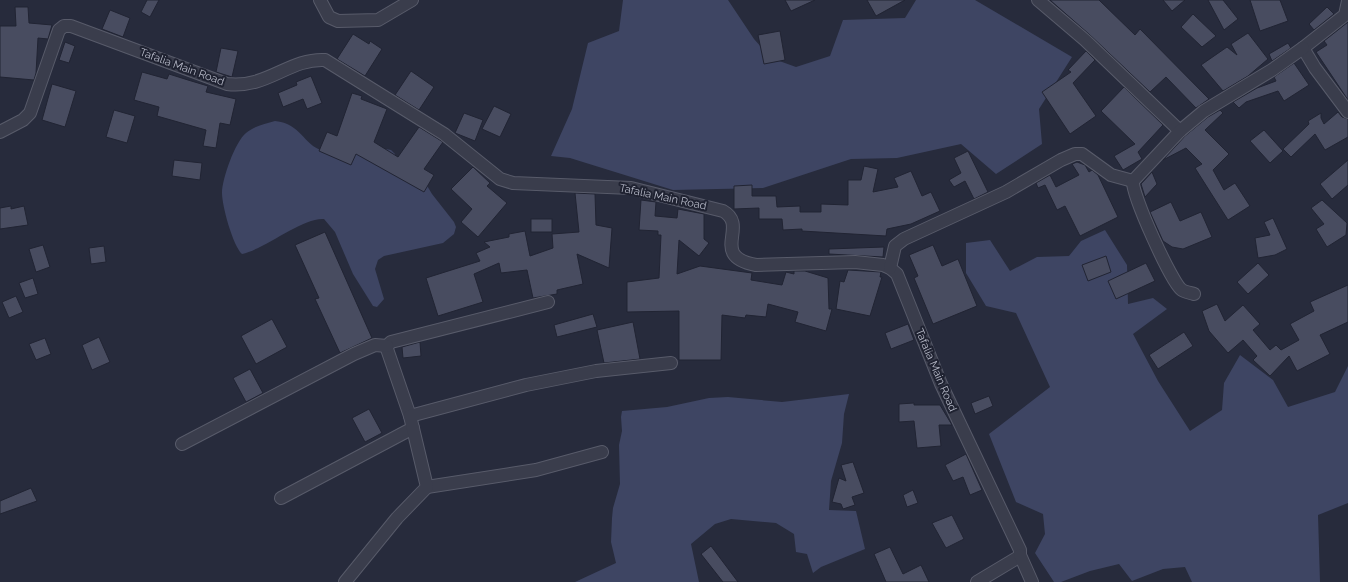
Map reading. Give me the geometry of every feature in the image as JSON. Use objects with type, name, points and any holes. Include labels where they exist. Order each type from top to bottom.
[{"type":"street","points":[[320,0],[329,17],[338,21],[378,20],[412,0]]},
{"type":"street","points":[[1038,0],[1084,40],[1180,131]]},
{"type":"street","points":[[1194,294],[1182,290],[1171,275],[1140,207],[1132,186],[1133,181],[1180,131],[1204,111],[1272,70],[1345,15],[1348,1]]},
{"type":"street","name":"Tafalia Main Road","points":[[0,132],[23,120],[30,113],[59,30],[64,26],[71,26],[226,84],[240,85],[253,83],[303,62],[314,59],[325,60],[444,134],[500,179],[513,183],[631,188],[723,211],[731,215],[734,223],[731,247],[743,263],[756,265],[855,262],[890,268],[897,274],[941,384],[1020,550],[1020,555],[1032,582]]},
{"type":"street","points":[[1303,48],[1315,68],[1348,112]]},
{"type":"street","points":[[890,268],[896,246],[904,239],[1006,192],[1060,160],[1076,154],[1082,154],[1111,175],[1133,181]]},
{"type":"street","points":[[182,444],[354,354],[375,345],[387,346],[391,342],[548,302]]},
{"type":"street","points":[[387,346],[387,350],[411,422],[427,487]]},
{"type":"street","points":[[281,498],[411,422],[534,384],[596,371],[671,363]]},
{"type":"street","points":[[345,582],[397,518],[427,487],[536,470],[602,452]]},
{"type":"street","points":[[977,582],[1020,555]]},
{"type":"water","points":[[623,0],[728,0],[754,39],[771,58],[796,67],[830,56],[843,20],[905,18],[916,0],[975,0],[1072,57],[1039,109],[1042,144],[996,174],[961,144],[897,158],[851,159],[763,188],[673,190],[570,158],[551,156],[572,109],[588,43],[619,31]]},
{"type":"water","points":[[275,121],[291,126],[297,130],[310,144],[325,152],[372,148],[391,150],[395,154],[396,162],[426,184],[454,222],[456,227],[454,234],[443,243],[384,256],[378,260],[375,269],[384,299],[377,307],[373,306],[353,274],[335,232],[324,219],[306,223],[262,246],[242,254],[235,243],[222,199],[224,179],[234,152],[246,133],[252,129]]},
{"type":"water","points":[[1105,230],[1127,265],[1128,304],[1153,298],[1167,309],[1133,334],[1158,381],[1190,431],[1222,410],[1224,383],[1240,355],[1273,380],[1288,407],[1335,392],[1348,366],[1348,503],[1318,515],[1320,582],[1192,582],[1185,567],[1163,569],[1132,581],[1119,564],[1090,571],[1061,582],[1054,582],[1035,553],[1045,534],[1043,514],[1016,502],[989,434],[1050,387],[1016,313],[986,306],[966,273],[966,243],[990,240],[1010,271],[1037,257],[1069,256],[1081,241]]},
{"type":"water","points":[[849,394],[844,414],[842,443],[831,481],[829,510],[856,511],[865,549],[821,567],[813,573],[807,554],[796,552],[794,534],[776,523],[731,519],[715,524],[691,544],[699,582],[575,582],[616,563],[611,542],[613,508],[620,484],[619,445],[622,431],[622,411],[667,407],[709,398],[728,397],[782,402]]},
{"type":"building","points":[[147,0],[159,0],[150,17],[141,12]]},
{"type":"building","points":[[785,0],[815,0],[791,11]]},
{"type":"building","points":[[867,0],[905,0],[876,16]]},
{"type":"building","points":[[1050,0],[1099,0],[1135,35],[1140,29],[1209,99],[1196,108],[1166,77],[1150,92],[1090,35]]},
{"type":"building","points":[[1163,0],[1185,0],[1172,11]]},
{"type":"building","points":[[1208,0],[1223,0],[1238,19],[1224,30]]},
{"type":"building","points":[[1250,0],[1280,0],[1288,21],[1260,31]]},
{"type":"building","points":[[15,7],[28,7],[29,23],[52,25],[48,39],[38,38],[36,73],[34,80],[0,77],[0,26],[16,26]]},
{"type":"building","points":[[1327,7],[1334,14],[1314,30],[1309,24]]},
{"type":"building","points":[[110,10],[130,18],[123,37],[102,29]]},
{"type":"building","points":[[1193,14],[1216,36],[1202,47],[1181,27]]},
{"type":"building","points":[[1348,22],[1348,100],[1316,52],[1327,45],[1324,41]]},
{"type":"building","points":[[780,31],[785,60],[764,64],[758,35]]},
{"type":"building","points":[[1248,33],[1268,59],[1248,76],[1223,91],[1201,65],[1227,47],[1237,55],[1231,44]]},
{"type":"building","points":[[353,34],[369,44],[370,41],[382,49],[365,76],[337,59]]},
{"type":"building","points":[[65,42],[75,46],[69,63],[59,60]]},
{"type":"building","points":[[1288,43],[1291,48],[1272,61],[1269,54]]},
{"type":"building","points":[[221,48],[238,51],[232,77],[216,72]]},
{"type":"building","points":[[1086,51],[1095,60],[1073,83],[1096,116],[1070,134],[1042,92],[1071,72],[1068,70]]},
{"type":"building","points":[[1294,63],[1309,85],[1284,101],[1278,91],[1246,102],[1239,108],[1233,102],[1257,88],[1276,81],[1274,77]]},
{"type":"building","points":[[411,71],[434,87],[419,110],[395,95]]},
{"type":"building","points":[[142,72],[167,79],[169,74],[208,86],[206,92],[236,99],[230,125],[220,123],[216,148],[203,146],[206,130],[157,116],[159,107],[134,100]]},
{"type":"building","points":[[311,76],[322,103],[307,109],[303,99],[283,107],[278,93],[297,85],[296,82]]},
{"type":"building","points":[[52,84],[76,91],[65,127],[42,120]]},
{"type":"building","points":[[1124,87],[1163,125],[1138,152],[1142,159],[1123,170],[1114,156],[1135,144],[1101,111]]},
{"type":"building","points":[[352,93],[362,96],[361,99],[387,109],[374,142],[398,157],[419,127],[443,142],[424,169],[434,175],[424,192],[356,154],[351,165],[319,151],[327,132],[337,136]]},
{"type":"building","points":[[494,106],[511,114],[500,137],[482,129]]},
{"type":"building","points":[[114,110],[135,116],[127,143],[106,137]]},
{"type":"building","points":[[1220,110],[1223,113],[1205,130],[1229,154],[1213,170],[1224,190],[1235,183],[1250,206],[1228,220],[1195,168],[1202,164],[1186,148],[1163,160],[1185,136],[1208,117]]},
{"type":"building","points":[[1338,112],[1342,117],[1348,119],[1348,137],[1325,150],[1315,134],[1291,157],[1283,149],[1309,124],[1308,121],[1321,113],[1321,118],[1324,124]]},
{"type":"building","points":[[464,113],[483,120],[475,141],[455,133]]},
{"type":"building","points":[[1264,130],[1283,151],[1270,163],[1250,141]]},
{"type":"building","points":[[968,151],[988,192],[974,199],[965,181],[954,187],[949,180],[961,173],[954,158]]},
{"type":"building","points":[[174,160],[202,163],[200,180],[172,176]]},
{"type":"building","points":[[1348,160],[1348,185],[1332,199],[1320,184]]},
{"type":"building","points":[[1077,162],[1085,165],[1089,172],[1092,170],[1098,175],[1118,217],[1080,236],[1065,206],[1057,210],[1045,185],[1038,188],[1036,183],[1050,175],[1056,187],[1079,175],[1072,164]]},
{"type":"building","points":[[864,166],[878,169],[873,192],[898,187],[894,178],[911,171],[922,196],[931,192],[940,211],[911,224],[887,229],[886,236],[802,231],[802,229],[783,230],[782,219],[759,219],[759,208],[734,209],[734,186],[752,185],[752,196],[776,196],[777,207],[800,206],[800,212],[821,212],[821,204],[848,205],[848,180],[861,180]]},
{"type":"building","points":[[473,167],[490,183],[487,186],[507,203],[478,237],[461,222],[472,209],[451,189]]},
{"type":"building","points":[[1152,172],[1157,184],[1145,197],[1141,184]]},
{"type":"building","points":[[575,193],[595,194],[596,225],[612,228],[609,268],[577,254],[583,284],[557,290],[557,294],[533,298],[527,270],[501,273],[499,263],[474,274],[483,302],[438,316],[426,278],[480,261],[476,253],[490,247],[484,242],[509,237],[509,234],[525,231],[530,256],[553,248],[552,234],[579,232]]},
{"type":"building","points":[[641,200],[656,202],[655,216],[677,218],[678,209],[704,214],[704,239],[709,243],[699,256],[679,240],[677,274],[700,266],[752,273],[751,280],[782,285],[786,272],[794,274],[794,271],[805,271],[828,278],[829,309],[832,309],[826,331],[795,322],[798,312],[768,304],[766,317],[746,315],[745,318],[722,315],[721,360],[679,360],[679,311],[627,312],[627,282],[659,278],[661,235],[658,235],[658,231],[639,230]]},
{"type":"building","points":[[1322,200],[1347,223],[1346,235],[1327,247],[1316,229],[1324,224],[1311,208]]},
{"type":"building","points":[[1171,202],[1180,221],[1201,212],[1212,237],[1183,249],[1172,247],[1163,241],[1150,212]]},
{"type":"building","points":[[11,206],[11,209],[24,206],[28,225],[0,229],[0,208]]},
{"type":"building","points":[[1273,218],[1287,249],[1275,255],[1258,258],[1255,238],[1270,235],[1264,222]]},
{"type":"building","points":[[531,219],[552,219],[552,232],[531,232]]},
{"type":"building","points":[[325,232],[372,338],[340,353],[315,299],[319,298],[295,245]]},
{"type":"building","points":[[43,245],[50,267],[36,272],[29,249]]},
{"type":"building","points":[[933,245],[942,266],[958,259],[977,306],[933,324],[914,278],[918,276],[909,255]]},
{"type":"building","points":[[104,246],[106,262],[91,264],[89,248]]},
{"type":"building","points":[[884,247],[883,257],[829,254],[829,249]]},
{"type":"building","points":[[1106,256],[1111,272],[1088,281],[1082,265]]},
{"type":"building","points":[[1146,263],[1155,281],[1116,299],[1108,281]]},
{"type":"building","points":[[1258,263],[1269,275],[1248,294],[1237,282]]},
{"type":"building","points":[[848,270],[881,272],[880,277],[882,277],[870,316],[836,309],[840,281],[844,282]]},
{"type":"building","points":[[33,278],[38,294],[25,298],[19,283]]},
{"type":"building","points":[[1348,285],[1348,322],[1320,335],[1330,354],[1297,371],[1289,356],[1270,376],[1253,360],[1257,356],[1243,340],[1228,353],[1209,331],[1202,311],[1217,304],[1225,321],[1243,305],[1260,324],[1253,330],[1270,350],[1276,345],[1281,350],[1299,340],[1290,324],[1314,311],[1310,302]]},
{"type":"building","points":[[16,296],[23,312],[9,318],[2,302]]},
{"type":"building","points":[[593,314],[597,327],[557,337],[554,325]]},
{"type":"building","points":[[272,319],[287,347],[256,364],[241,336]]},
{"type":"building","points":[[633,322],[640,359],[604,363],[597,330]]},
{"type":"building","points":[[908,324],[914,340],[891,349],[885,333]]},
{"type":"building","points":[[1184,332],[1193,346],[1158,369],[1149,355]]},
{"type":"building","points":[[99,337],[110,362],[92,370],[82,345]]},
{"type":"building","points":[[45,338],[51,354],[36,360],[29,344]]},
{"type":"building","points":[[420,342],[421,356],[403,358],[402,347]]},
{"type":"building","points":[[250,369],[263,393],[246,402],[233,378]]},
{"type":"building","points":[[989,396],[993,406],[975,414],[971,403]]},
{"type":"building","points":[[914,403],[914,405],[940,405],[952,425],[939,425],[941,446],[917,448],[914,421],[899,422],[899,404]]},
{"type":"building","points":[[369,409],[382,433],[365,442],[352,418]]},
{"type":"building","points":[[966,454],[982,490],[970,495],[963,477],[953,481],[945,465]]},
{"type":"building","points":[[853,462],[864,493],[852,497],[855,505],[843,509],[841,504],[832,502],[839,478],[846,481],[841,465]]},
{"type":"building","points":[[31,488],[37,501],[0,514],[0,501]]},
{"type":"building","points":[[913,490],[918,503],[907,507],[903,495]]},
{"type":"building","points":[[952,515],[964,539],[946,548],[932,523]]},
{"type":"building","points":[[711,546],[738,582],[723,582],[701,554]]},
{"type":"building","points":[[890,547],[903,574],[921,565],[929,582],[886,582],[874,554]]}]
